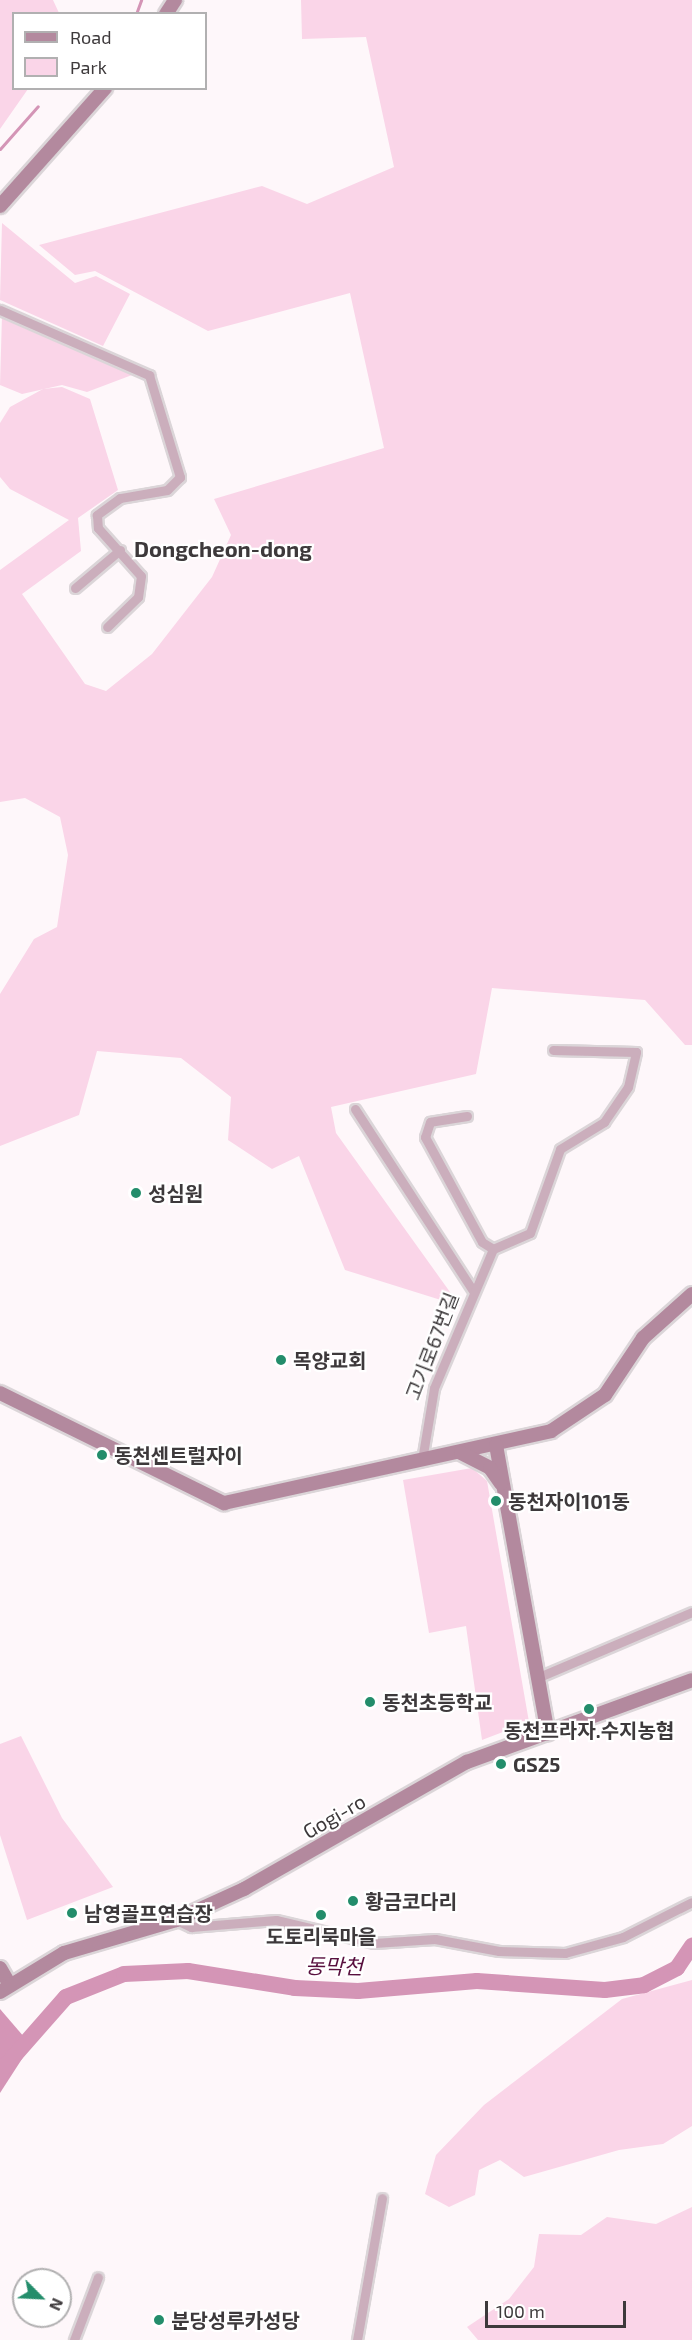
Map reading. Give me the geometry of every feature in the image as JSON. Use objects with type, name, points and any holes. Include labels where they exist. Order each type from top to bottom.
[{"type":"street","points":[[0,206],[103,90]]},
{"type":"street","points":[[0,310],[148,375],[180,477],[167,490],[120,498],[98,515],[99,528],[139,571],[140,588],[106,627]]},
{"type":"street","points":[[75,588],[120,550]]},
{"type":"street","points":[[467,1116],[430,1122],[425,1137],[482,1242],[493,1248],[530,1233],[560,1149],[609,1116],[628,1087],[636,1052],[553,1050]]},
{"type":"street","points":[[355,1109],[474,1292]]},
{"type":"street","name":"고기로67번길","points":[[422,1460],[429,1403],[493,1248]]},
{"type":"street","points":[[0,1393],[224,1503],[461,1453],[551,1431],[588,1410],[659,1319],[692,1294]]},
{"type":"street","points":[[496,1445],[548,1733]]},
{"type":"street","points":[[461,1453],[490,1468],[504,1489]]},
{"type":"street","points":[[539,1677],[692,1612]]},
{"type":"street","name":"Gogi-ro","points":[[5,1989],[64,1953],[176,1920],[288,1865],[467,1762],[692,1680]]},
{"type":"street","points":[[176,1920],[191,1927],[276,1920],[374,1943],[435,1940],[499,1951],[565,1953],[623,1937],[692,1902]]},
{"type":"street","points":[[0,1968],[5,1989]]},
{"type":"street","points":[[357,2340],[382,2198]]},
{"type":"street","points":[[74,2340],[98,2277]]},
{"type":"green space","points":[[0,0],[53,0],[59,12],[12,12],[12,90],[27,90],[0,129]]},
{"type":"green space","points":[[301,0],[692,0],[692,1045],[685,1045],[645,1000],[492,988],[476,1074],[331,1107],[336,1133],[460,1306],[345,1270],[299,1156],[272,1169],[228,1140],[231,1097],[181,1058],[97,1051],[79,1115],[0,1146],[0,994],[34,939],[57,927],[68,855],[60,817],[25,798],[0,802],[0,570],[69,520],[10,489],[0,477],[0,423],[10,407],[43,389],[62,387],[90,399],[118,490],[78,518],[81,551],[22,594],[85,684],[106,691],[152,654],[212,577],[231,535],[214,499],[384,448],[350,293],[208,331],[95,271],[75,275],[39,245],[262,186],[307,204],[394,167],[366,37],[302,39]]},
{"type":"green space","points":[[2,223],[75,283],[96,276],[130,294],[103,346],[0,300]]},
{"type":"green space","points":[[2,315],[132,375],[87,392],[62,385],[22,394],[0,385]]},
{"type":"green space","points":[[472,1468],[487,1481],[529,1722],[482,1740],[466,1626],[429,1633],[403,1480]]},
{"type":"green space","points":[[21,1736],[62,1818],[113,1887],[27,1920],[0,1835],[0,1744]]},
{"type":"green space","points":[[692,1980],[692,2126],[663,2144],[619,2150],[524,2177],[500,2160],[479,2170],[475,2195],[449,2207],[425,2194],[436,2155],[484,2105],[622,1999]]},
{"type":"green space","points":[[692,2207],[692,2340],[478,2340],[467,2327],[509,2299],[534,2267],[539,2234],[581,2235],[607,2217],[656,2224]]},
{"type":"shaded area","points":[[0,2009],[31,2045],[0,2093]]},
{"type":"waterway","points":[[137,12],[141,0]]},
{"type":"waterway","points":[[0,149],[38,106]]},
{"type":"waterway","name":"동막천","points":[[0,2072],[66,1997],[124,1974],[188,1971],[295,1988],[358,1991],[477,1981],[605,1990],[644,1985],[677,1968],[692,1946]]},
{"type":"place","name":"성심원","points":[[136,1193]]},
{"type":"place","name":"목양교회","points":[[281,1360]]},
{"type":"place","name":"동천센트럴자이","points":[[102,1455]]},
{"type":"place","name":"동천자이101동","points":[[496,1501]]},
{"type":"place","name":"동천초등학교","points":[[370,1702]]},
{"type":"place","name":"동천프라자.수지농협","points":[[589,1709]]},
{"type":"place","name":"GS25","points":[[501,1764]]},
{"type":"place","name":"황금코다리","points":[[353,1901]]},
{"type":"place","name":"남영골프연습장","points":[[72,1913]]},
{"type":"place","name":"도토리묵마을","points":[[321,1915]]},
{"type":"place","name":"분당성루카성당","points":[[159,2320]]},
{"type":"district","name":"Dongcheon-dong","points":[[223,549]]}]
